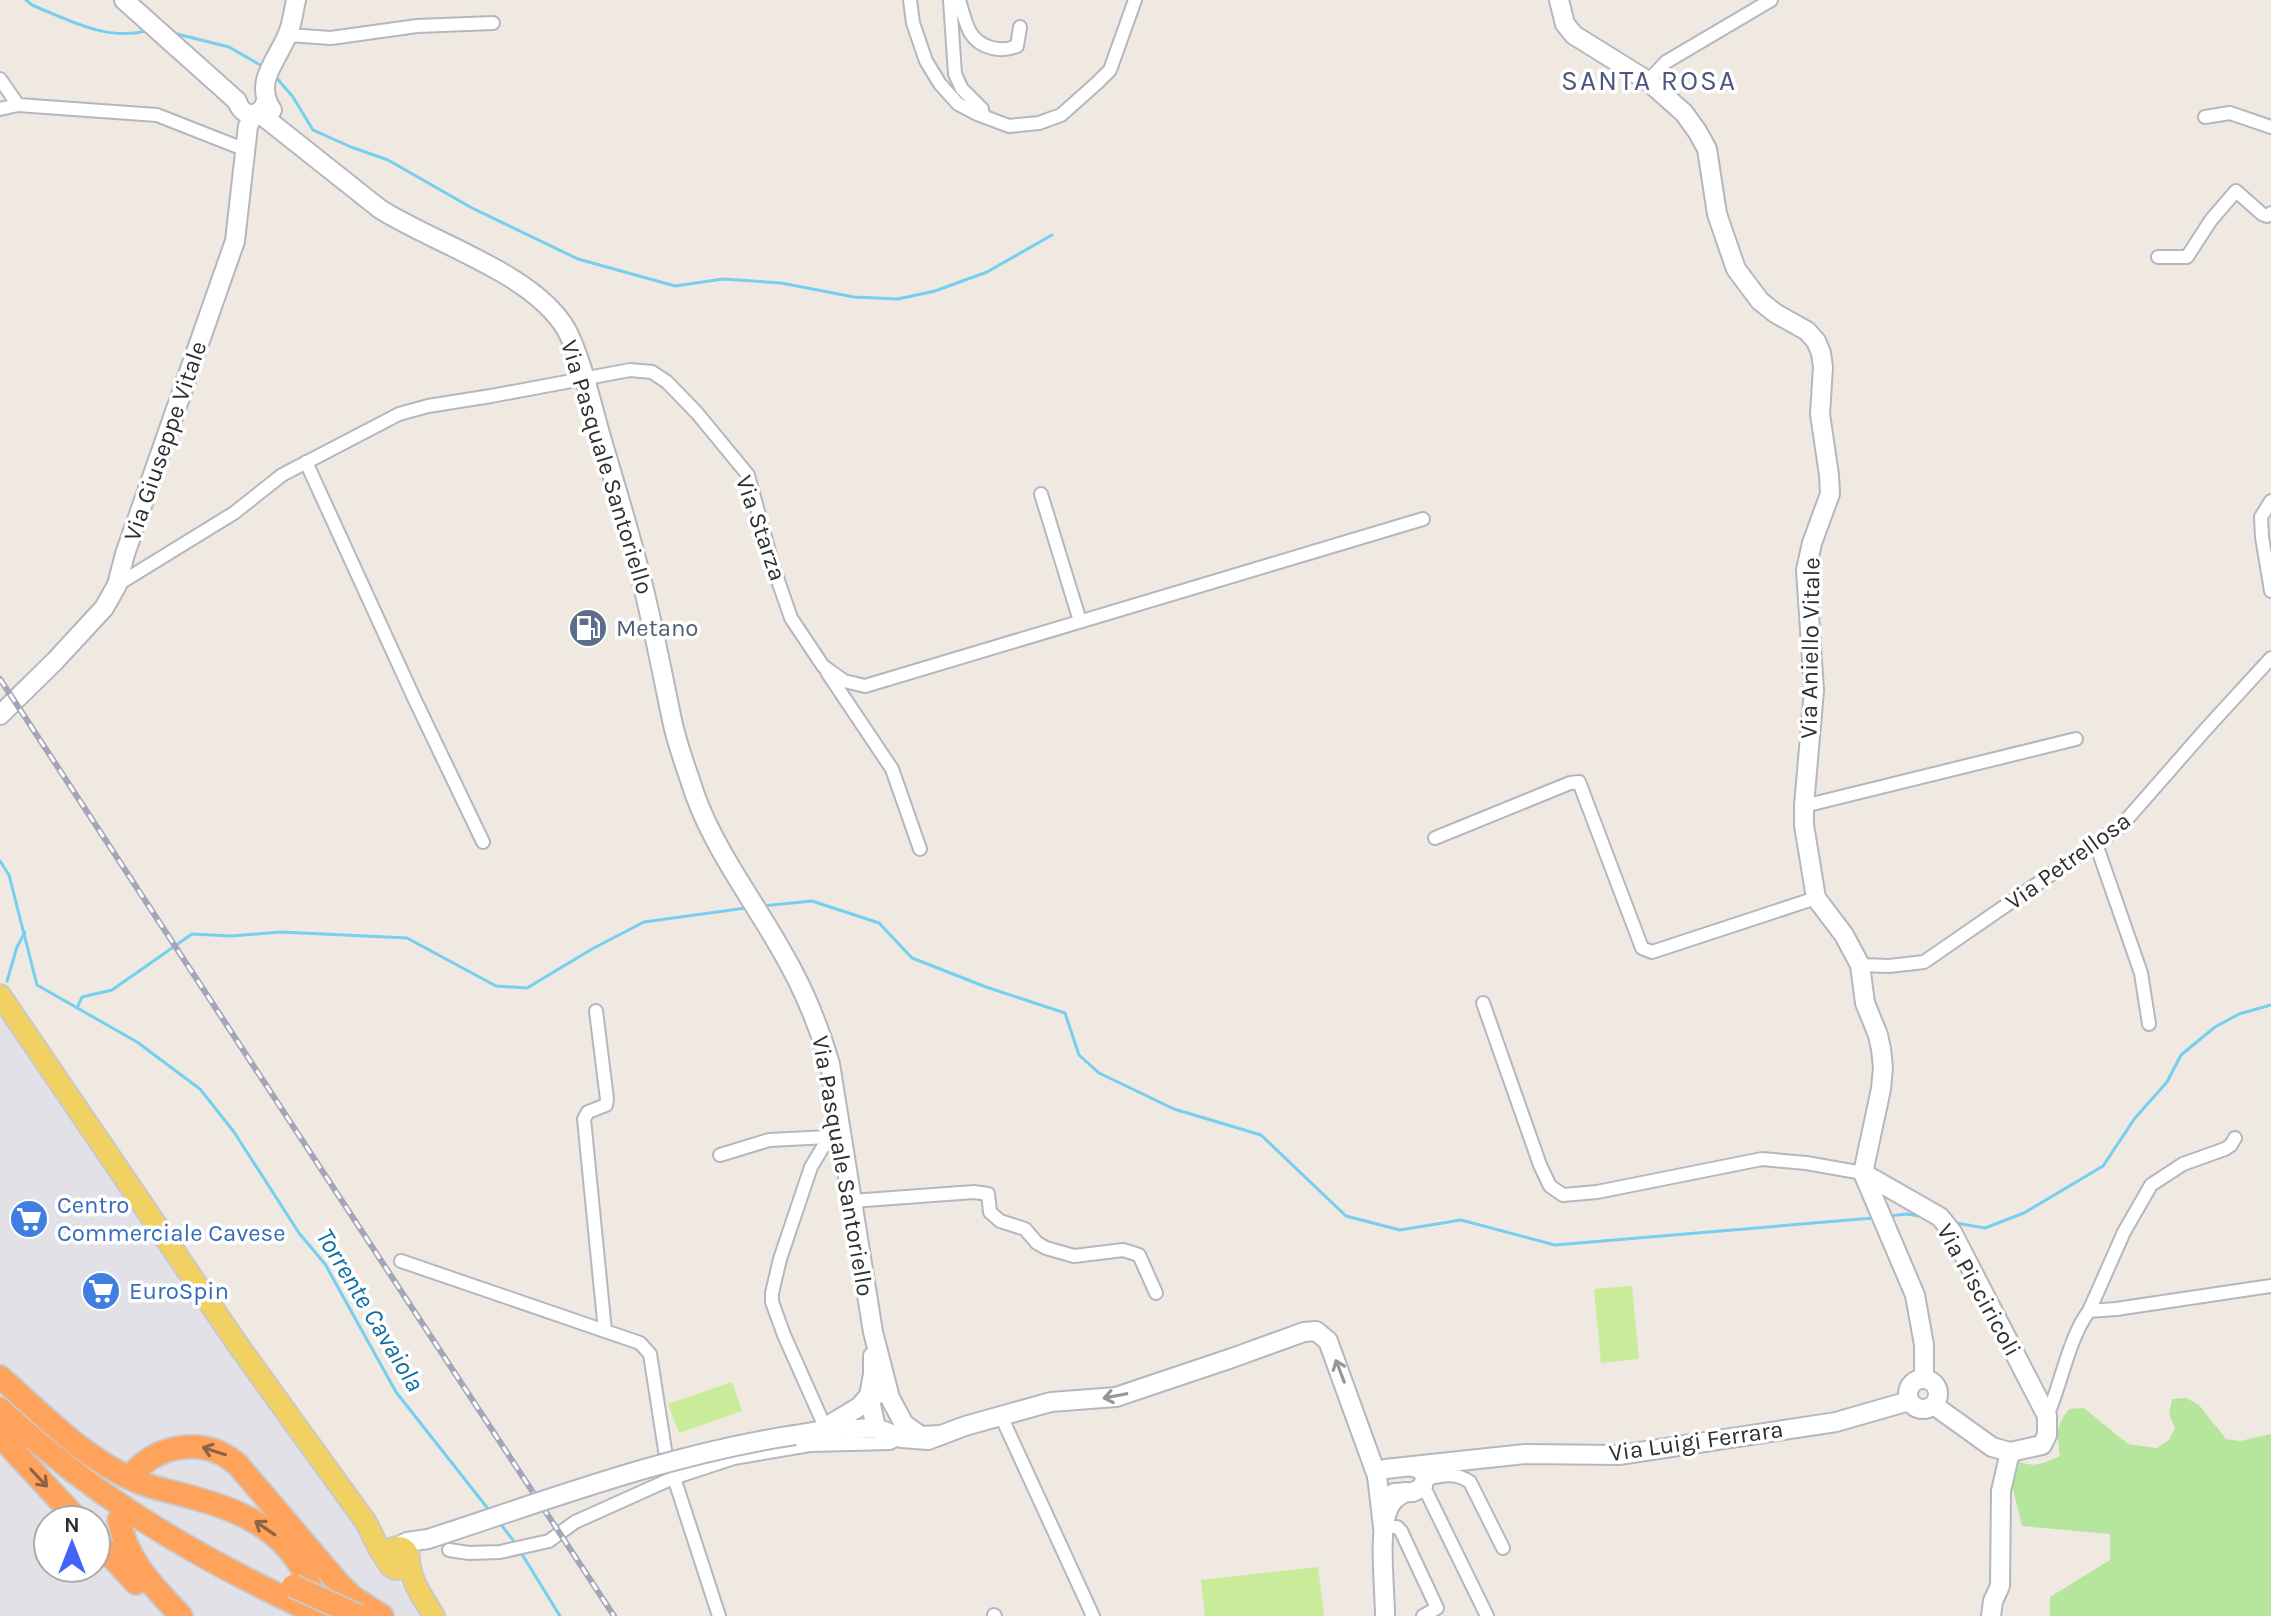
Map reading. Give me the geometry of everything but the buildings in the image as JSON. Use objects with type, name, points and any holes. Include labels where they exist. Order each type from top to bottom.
[{"type":"highway","points":[[0,1377],[72,1441],[113,1469],[136,1481],[218,1504],[262,1524],[297,1559],[307,1577],[315,1613]]},
{"type":"highway","points":[[0,1388],[68,1450],[151,1510],[213,1546],[359,1616]]},
{"type":"highway","points":[[0,1409],[64,1466],[140,1520],[210,1561],[315,1613]]},
{"type":"highway","points":[[0,1436],[63,1504]]},
{"type":"highway","points":[[135,1471],[146,1460],[175,1447],[202,1447],[223,1453],[238,1465],[354,1598],[382,1616]]},
{"type":"highway","points":[[119,1520],[122,1537],[132,1559],[181,1616]]},
{"type":"highway","points":[[112,1557],[166,1616]]},
{"type":"main road","points":[[0,995],[228,1330],[373,1533],[410,1573],[434,1616]]},
{"type":"main road","points":[[398,1557],[426,1616]]},
{"type":"street","points":[[292,139],[266,130],[253,134],[254,105],[288,35],[296,0]]},
{"type":"street","points":[[910,0],[913,23],[926,61],[940,84],[958,104],[1009,126],[1039,123],[1061,115],[1110,70],[1135,0]]},
{"type":"street","points":[[950,0],[955,74],[962,89],[982,109],[983,116]]},
{"type":"street","points":[[959,0],[970,34],[988,48],[1006,51],[1017,46],[1020,27]]},
{"type":"street","name":"Via Aniello Vitale","points":[[1559,0],[1565,24],[1574,35],[1648,81],[1684,113],[1707,149],[1717,214],[1736,269],[1760,301],[1807,331],[1821,353],[1820,414],[1830,494],[1812,543],[1806,570],[1814,690],[1804,806],[1816,898],[1844,935],[1860,965]]},
{"type":"street","points":[[1648,81],[1661,65],[1771,0]]},
{"type":"street","name":"Via Pasquale Santoriello","points":[[129,4],[218,83],[254,105],[380,209],[510,277],[531,291],[566,330],[584,378],[648,605],[672,721],[697,799],[717,845],[790,966],[821,1032],[830,1064],[835,1136],[852,1201],[873,1332]]},
{"type":"street","points":[[288,35],[331,38],[417,26],[493,23]]},
{"type":"street","points":[[0,79],[18,105]]},
{"type":"street","points":[[0,109],[18,105],[157,115],[254,105]]},
{"type":"street","name":"Via Giuseppe Vitale","points":[[0,715],[104,608],[117,585],[125,554],[235,241],[254,105]]},
{"type":"street","points":[[2205,117],[2230,113],[2271,127]]},
{"type":"street","points":[[2158,257],[2187,257],[2211,220],[2236,191],[2262,214],[2267,216],[2271,213]]},
{"type":"street","name":"Via Starza","points":[[117,585],[234,513],[282,475],[399,414],[428,406],[630,370],[652,372],[667,382],[748,475],[791,618],[823,666],[844,681],[865,686],[1423,519]]},
{"type":"street","points":[[306,462],[483,842]]},
{"type":"street","points":[[1041,494],[1080,621]]},
{"type":"street","points":[[2271,501],[2261,517],[2271,591]]},
{"type":"street","name":"Via Petrellosa","points":[[1860,965],[1924,962],[2121,826],[2271,658]]},
{"type":"street","points":[[823,666],[892,769],[920,849]]},
{"type":"street","points":[[1804,806],[2076,739]]},
{"type":"street","points":[[1435,838],[1579,782],[1642,948],[1652,952],[1816,898]]},
{"type":"street","points":[[2096,844],[2141,973],[2149,1024]]},
{"type":"street","points":[[1860,965],[1865,1003],[1878,1035],[1883,1067],[1869,1176],[1874,1199],[1915,1295],[1924,1345],[1924,1379]]},
{"type":"street","points":[[1483,1003],[1540,1165],[1550,1186],[1563,1195],[1597,1192],[1762,1159],[1806,1163],[1869,1176]]},
{"type":"street","points":[[596,1011],[607,1099],[606,1105],[588,1112],[584,1119],[605,1331]]},
{"type":"street","points":[[720,1155],[769,1140],[835,1136]]},
{"type":"street","points":[[822,1429],[784,1335],[772,1302],[772,1293],[780,1259],[811,1167],[835,1136]]},
{"type":"street","points":[[1991,1616],[2000,1586],[2001,1491],[2010,1452],[2042,1445],[2047,1435],[2047,1416],[2077,1332],[2124,1232],[2151,1185],[2183,1164],[2225,1149],[2235,1138]]},
{"type":"street","name":"Via Pisciricoli","points":[[1869,1176],[1940,1217],[1952,1232],[2047,1416]]},
{"type":"street","points":[[852,1201],[974,1192],[988,1194],[990,1212],[1000,1221],[1025,1229],[1046,1248],[1074,1256],[1123,1250],[1139,1255],[1156,1293]]},
{"type":"street","points":[[401,1261],[640,1343],[650,1354],[665,1450],[719,1616]]},
{"type":"street","points":[[2089,1311],[2271,1286]]},
{"type":"street","points":[[449,1550],[469,1553],[511,1550],[549,1541],[583,1518],[673,1478],[734,1458],[903,1431],[921,1436],[941,1435],[1051,1402],[1116,1397],[1304,1332],[1316,1331],[1328,1341],[1378,1482],[1383,1527],[1385,1616]]},
{"type":"street","points":[[873,1332],[873,1374],[869,1396],[874,1436]]},
{"type":"street","points":[[873,1332],[890,1398],[903,1431]]},
{"type":"street","points":[[1909,1401],[1909,1388],[1915,1381],[1931,1380],[1938,1395],[1935,1406]]},
{"type":"street","points":[[398,1557],[407,1542],[428,1539],[716,1449],[822,1429],[852,1412],[869,1396],[890,1398]]},
{"type":"street","points":[[874,1436],[890,1398]]},
{"type":"street","name":"Via Luigi Ferrara","points":[[1418,1480],[1525,1454],[1619,1455],[1836,1422],[1909,1401],[1911,1406],[1918,1409],[1935,1406],[1992,1447],[2010,1452]]},
{"type":"street","points":[[1001,1416],[1093,1616]]},
{"type":"street","points":[[822,1429],[874,1436]]},
{"type":"street","points":[[1367,1444],[1418,1480],[1487,1616]]},
{"type":"street","points":[[1378,1482],[1380,1471],[1418,1480]]},
{"type":"street","points":[[1378,1482],[1388,1493],[1418,1480],[1452,1475],[1463,1477],[1470,1482],[1503,1548]]},
{"type":"street","points":[[1383,1527],[1394,1500],[1418,1480]]},
{"type":"street","points":[[1383,1527],[1397,1527],[1401,1531],[1437,1608],[1423,1616]]},
{"type":"shaded area","points":[[0,1015],[417,1607],[427,1616],[0,1616]]},
{"type":"green space","points":[[1632,1286],[1639,1359],[1601,1363],[1594,1289]]},
{"type":"green space","points":[[732,1382],[742,1411],[679,1433],[668,1404]]},
{"type":"green space","points":[[2186,1398],[2199,1405],[2226,1439],[2240,1441],[2271,1434],[2271,1616],[2050,1616],[2050,1597],[2110,1560],[2110,1534],[2022,1526],[2005,1456],[2032,1465],[2060,1456],[2058,1436],[2061,1421],[2069,1409],[2084,1408],[2128,1444],[2157,1448],[2169,1440],[2175,1428],[2169,1414],[2172,1399]]},
{"type":"green space","points":[[1318,1567],[1324,1616],[1205,1616],[1201,1580]]},
{"type":"waterway","points":[[26,0],[59,17],[102,31],[146,31]]},
{"type":"waterway","points":[[173,33],[229,47],[262,66]]},
{"type":"waterway","points":[[275,76],[293,97],[313,130],[388,160],[472,208],[578,259],[675,286],[723,279],[781,283],[854,297],[898,299],[935,291],[987,272],[1052,235]]},
{"type":"waterway","name":"Torrente Cavaiola","points":[[0,861],[9,875],[37,985],[137,1042],[200,1089],[234,1132],[299,1233],[325,1264],[396,1392],[489,1510]]},
{"type":"waterway","points":[[762,906],[812,901],[879,923],[912,958],[1065,1013],[1079,1055],[1099,1073],[1174,1109],[1261,1135],[1346,1216],[1400,1230],[1461,1220],[1555,1245],[1873,1218]]},
{"type":"waterway","points":[[77,1008],[82,997],[112,990],[192,934],[231,936],[281,932],[407,938],[496,986],[527,988],[644,922],[746,908]]},
{"type":"waterway","points":[[7,981],[25,932]]},
{"type":"waterway","points":[[1956,1223],[1985,1228],[2024,1213],[2103,1166],[2135,1118],[2167,1082],[2181,1055],[2215,1027],[2239,1014],[2271,1005]]},
{"type":"waterway","points":[[1889,1216],[1907,1214],[1925,1217]]},
{"type":"waterway","name":"Torrente Cavaiola","points":[[499,1522],[516,1544]]},
{"type":"waterway","name":"Torrente Cavaiola","points":[[520,1551],[560,1616]]},
{"type":"railway","points":[[0,679],[614,1616]]},
{"type":"place","name":"Metano","points":[[588,628]]},
{"type":"place","name":"Centro Commerciale Cavese","points":[[29,1219]]},
{"type":"place","name":"EuroSpin","points":[[101,1291]]},
{"type":"district","name":"SANTA ROSA","points":[[1649,80]]}]
